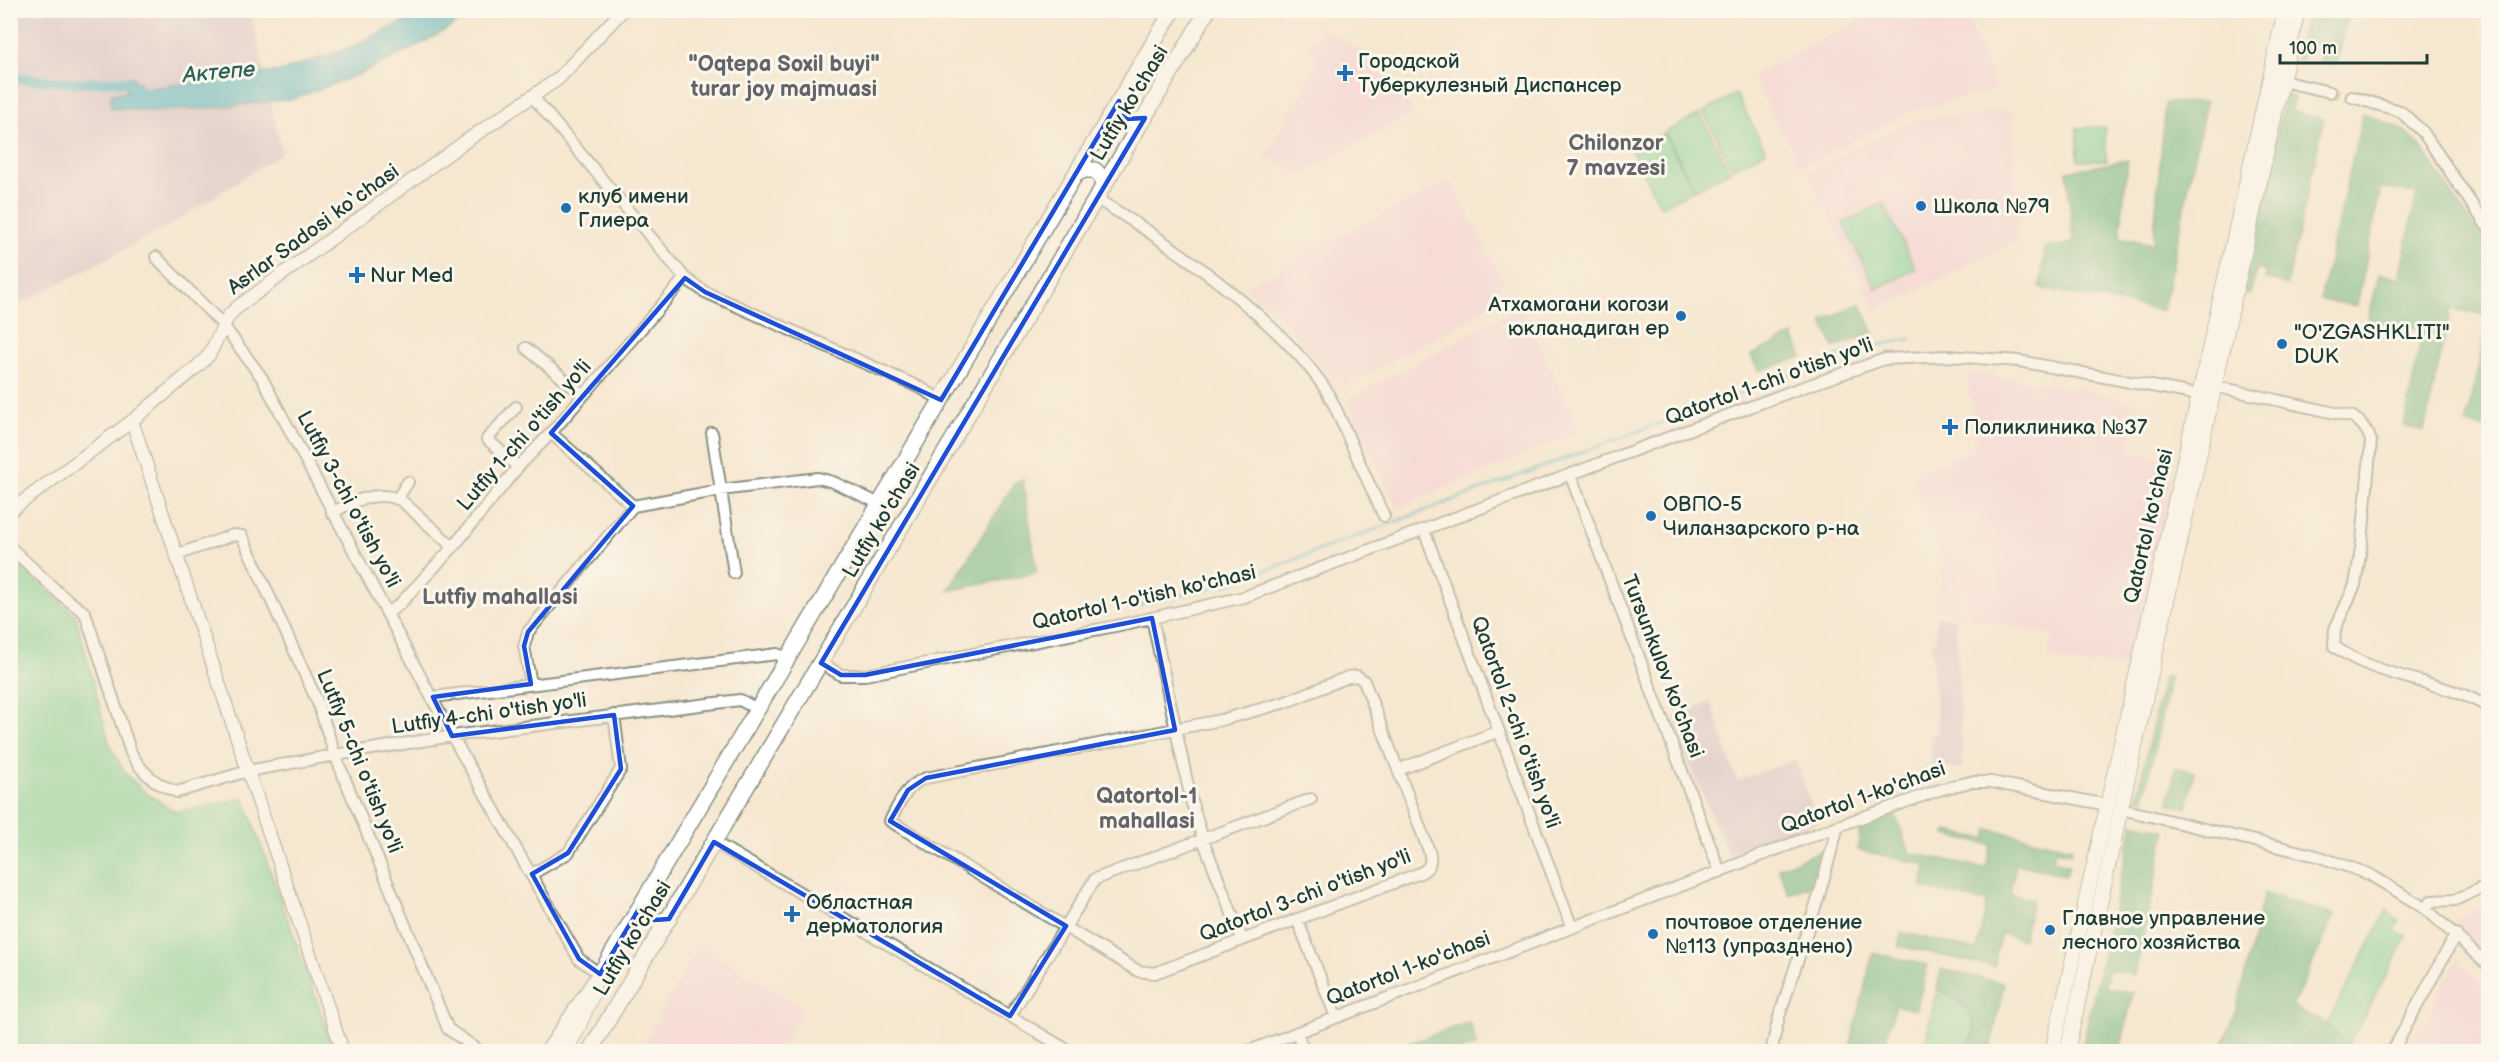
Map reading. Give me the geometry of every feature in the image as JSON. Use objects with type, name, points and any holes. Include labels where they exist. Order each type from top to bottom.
[{"type":"main road","name":"Lutfiy ko'chasi","points":[[548,1052],[600,974],[643,903],[1173,10]]},
{"type":"main road","name":"Lutfiy ko'chasi","points":[[589,1052],[1208,10]]},
{"type":"main road","name":"Qatortol ko'chasi","points":[[2067,1052],[2121,809],[2146,664],[2276,80],[2283,46],[2285,10]]},
{"type":"main road","name":"Qatortol ko'chasi","points":[[2283,46],[2298,10]]},
{"type":"main road","points":[[1119,101],[1120,111],[1126,119],[1136,121],[1145,118]]},
{"type":"main road","points":[[1076,174],[1084,170],[1095,170],[1101,177],[1100,193]]},
{"type":"main road","name":"Qatortol ko'chasi","points":[[2052,1052],[2107,806],[2146,664]]},
{"type":"main road","name":"Qatortol 1-ko'chasi","points":[[2107,806],[2121,809]]},
{"type":"main road","points":[[643,903],[644,912],[649,919],[659,921],[669,918]]},
{"type":"main road","name":"Lutfiy ko'chasi","points":[[565,1052],[578,1030],[600,974]]},
{"type":"street","name":"Asrlar Sadosi ko‘chasi","points":[[10,511],[132,421],[204,360],[224,325],[240,305],[466,141],[558,80],[623,10]]},
{"type":"street","points":[[2276,80],[2330,92]]},
{"type":"street","points":[[2352,97],[2400,111],[2423,132],[2488,228]]},
{"type":"street","points":[[533,98],[685,278],[705,292],[921,388],[941,400]]},
{"type":"street","points":[[1100,193],[1260,319],[1305,364],[1332,400],[1384,516]]},
{"type":"street","name":"Lutfiy 3-chi o'tish yo'li","points":[[156,257],[224,325],[262,378],[452,736],[579,959],[600,974]]},
{"type":"street","name":"Lutfiy 1-chi o'tish yo'li","points":[[387,613],[399,605],[453,547],[518,467],[551,433],[685,278]]},
{"type":"street","points":[[525,348],[583,396]]},
{"type":"street","name":"Qatortol 1-chi o'tish yo'li","points":[[1570,474],[1885,359],[1948,356],[1996,358],[2207,390],[2353,417],[2360,421],[2371,441],[2362,542],[2355,585],[2335,629],[2334,646],[2347,656],[2414,680],[2469,696],[2488,707]]},
{"type":"street","points":[[516,407],[487,439],[518,467]]},
{"type":"street","points":[[132,421],[344,1052]]},
{"type":"street","points":[[551,433],[633,506]]},
{"type":"street","points":[[712,433],[734,573]]},
{"type":"street","name":"Qatortol 1-o'tish ko'chasi","points":[[820,663],[842,675],[865,675],[1152,618],[1244,597],[1570,474]]},
{"type":"street","name":"Tursunkulov ko'chasi","points":[[1570,474],[1720,872]]},
{"type":"street","points":[[531,684],[524,646],[528,632],[633,506],[721,490],[818,478],[833,482],[880,504]]},
{"type":"street","points":[[397,499],[408,482]]},
{"type":"street","points":[[332,513],[347,504],[370,497],[387,496],[397,499],[453,547]]},
{"type":"street","name":"Qatortol 2-chi o'tish yo'li","points":[[1424,530],[1572,928]]},
{"type":"street","name":"Lutfiy 5-chi o'tish yo'li","points":[[176,555],[232,535],[242,536],[318,703],[334,755],[448,1029],[481,1052]]},
{"type":"street","name":"Lutfiy 4-chi o'tish yo'li","points":[[10,547],[60,594],[86,613],[131,753],[138,767],[147,776],[177,792],[248,771],[452,736],[740,700],[758,710]]},
{"type":"street","points":[[1152,618],[1191,800],[1203,840],[1242,939]]},
{"type":"street","name":"Lutfiy 4-chi o'tish yo'li","points":[[433,697],[777,654],[788,658]]},
{"type":"street","name":"Qatortol 3-chi o'tish yo'li","points":[[1357,676],[1364,681],[1398,770],[1429,851],[1431,861],[1429,867],[1423,872],[1155,973],[1144,973],[890,821],[913,784],[926,778],[1254,712],[1348,677],[1357,676]]},
{"type":"street","points":[[532,874],[568,853],[621,769],[614,715]]},
{"type":"street","points":[[1398,770],[1499,731]]},
{"type":"street","name":"Qatortol 1-ko'chasi","points":[[1246,1052],[1838,826],[1939,790],[1976,781],[2012,785],[2107,806]]},
{"type":"street","points":[[1010,1016],[1095,879],[1311,799]]},
{"type":"street","name":"Qatortol 1-ko'chasi","points":[[2121,809],[2332,861],[2369,874],[2426,909],[2488,965]]},
{"type":"street","points":[[1771,1052],[1779,1017],[1814,912],[1838,826]]},
{"type":"street","points":[[714,842],[1071,1052]]},
{"type":"street","points":[[2426,909],[2431,901],[2455,900],[2488,885]]},
{"type":"street","points":[[1297,919],[1336,1017]]},
{"type":"street","points":[[2392,1052],[2456,934]]},
{"type":"street","points":[[1297,1032],[1304,1052]]},
{"type":"highlighted area","points":[[1119,101],[1126,119],[1145,118],[821,663],[841,675],[865,675],[1152,618],[1175,730],[926,778],[908,790],[890,821],[1066,926],[1010,1016],[714,842],[669,919],[654,920],[639,909],[600,974],[579,959],[532,874],[568,853],[621,769],[614,715],[452,736],[433,697],[531,684],[524,646],[528,632],[633,506],[551,433],[685,278],[705,292],[941,400]]},
{"type":"shaded area","points":[[1879,10],[1963,11],[1997,90],[1914,110],[1801,167],[1752,76]]},
{"type":"shaded area","points":[[11,11],[251,11],[282,153],[169,226],[11,309]]},
{"type":"shaded area","points":[[1321,26],[1365,55],[1390,87],[1406,97],[1414,113],[1300,175],[1266,155],[1319,59],[1305,48]]},
{"type":"shaded area","name":"Школа №79","points":[[2012,110],[2018,241],[1876,310],[1807,171],[1912,121]]},
{"type":"shaded area","points":[[1450,181],[1503,281],[1489,308],[1335,392],[1319,365],[1289,327],[1267,305],[1244,288]]},
{"type":"shaded area","points":[[1520,307],[1582,431],[1397,508],[1346,400]]},
{"type":"shaded area","points":[[1968,372],[2078,388],[2139,403],[2128,451],[2166,460],[2163,472],[2173,481],[2130,668],[2094,661],[2092,667],[2048,658],[2053,635],[1935,610],[1941,579],[1941,555],[1912,476],[1973,449],[1976,427]]},
{"type":"shaded area","points":[[1937,615],[1956,619],[1963,768],[1932,770],[1930,735],[1938,733],[1931,647],[1935,640]]},
{"type":"shaded area","points":[[1711,702],[1737,781],[1795,759],[1818,822],[1729,857],[1682,747],[1673,717]]},
{"type":"shaded area","points":[[2488,903],[2488,957],[2455,920]]},
{"type":"shaded area","points":[[700,945],[804,1009],[778,1051],[639,1051]]},
{"type":"shaded area","points":[[2457,959],[2488,993],[2488,1051],[2409,1051]]},
{"type":"green space","points":[[2308,10],[2348,11],[2336,66],[2320,63],[2323,46],[2306,43],[2302,61],[2296,60]]},
{"type":"green space","points":[[1736,94],[1766,151],[1733,169],[1703,112]]},
{"type":"green space","points":[[2285,94],[2294,97],[2292,111],[2324,119],[2287,285],[2265,279],[2266,272],[2257,269],[2250,294],[2242,293]]},
{"type":"green space","points":[[2206,102],[2163,311],[2040,288],[2045,248],[2073,243],[2067,171],[2128,160],[2120,237],[2153,244],[2165,103]]},
{"type":"green space","points":[[2363,113],[2401,129],[2420,145],[2488,248],[2488,315],[2451,309],[2424,431],[2404,426],[2423,329],[2368,320],[2379,274],[2399,278],[2417,194],[2381,187],[2357,306],[2320,300]]},
{"type":"green space","points":[[1700,114],[1730,171],[1695,190],[1665,132]]},
{"type":"green space","points":[[2105,127],[2106,160],[2078,161],[2077,128]]},
{"type":"green space","points":[[1664,133],[1694,190],[1661,207],[1631,150]]},
{"type":"green space","points":[[1883,203],[1916,269],[1876,289],[1843,223]]},
{"type":"green space","points":[[1860,303],[1874,333],[1834,347],[1822,321]]},
{"type":"green space","points":[[2488,320],[2488,428],[2466,424]]},
{"type":"green space","points":[[1793,335],[1802,357],[1760,371],[1757,369],[1751,355]]},
{"type":"green space","points":[[1023,479],[1037,573],[948,591],[1015,482]]},
{"type":"green space","points":[[11,558],[76,616],[110,746],[125,773],[146,793],[175,812],[244,798],[335,1051],[11,1051]]},
{"type":"green space","points":[[2163,677],[2170,677],[2144,800],[2137,798]]},
{"type":"green space","points":[[2176,767],[2194,772],[2187,808],[2168,804]]},
{"type":"green space","points":[[1895,814],[1910,853],[1986,868],[1991,845],[1946,835],[1947,831],[1986,839],[1988,829],[2072,848],[2071,853],[2055,850],[2053,861],[2069,865],[2066,875],[2016,864],[2010,894],[2032,899],[2023,940],[2001,933],[1994,967],[1898,946],[1901,932],[1977,950],[1987,902],[1922,888],[1926,865],[1858,850],[1860,829]]},
{"type":"green space","points":[[2133,823],[2166,830],[2135,975],[2108,970],[2105,987],[2133,993],[2120,1051],[2081,1051]]},
{"type":"green space","points":[[1829,848],[1817,883],[1789,894],[1778,868]]},
{"type":"green space","points":[[2264,893],[2335,915],[2292,1007],[2327,1024],[2348,1046],[2345,1051],[2220,1051],[2236,1012]]},
{"type":"green space","points":[[2387,910],[2399,920],[2394,930],[2407,936],[2348,1046],[2327,1024]]},
{"type":"green space","points":[[1873,953],[1928,965],[1916,1010],[1895,1005],[1883,1051],[1849,1051]]},
{"type":"green space","points":[[1941,969],[2004,983],[1990,1051],[1963,1051],[1974,1031],[1974,1022],[1964,1006],[1937,989]]},
{"type":"green space","points":[[1937,989],[1964,1006],[1974,1022],[1974,1031],[1963,1051],[1923,1052]]},
{"type":"green space","points":[[1469,1022],[1477,1045],[1459,1051],[1387,1051]]},
{"type":"water","points":[[426,11],[478,11],[423,43],[360,74],[293,99],[154,111],[111,108],[111,94],[127,92],[126,86],[119,86],[119,77],[133,77],[143,89],[282,71],[351,47]]},
{"type":"waterway","name":"Актепе","points":[[10,78],[80,83],[127,81],[131,85]]},
{"type":"waterway","points":[[1130,607],[1226,585],[1845,354],[1872,346],[1911,339]]},
{"type":"tunnel","points":[[2330,92],[2352,97]]},
{"type":"place","name":"Городской Туберкулезный Диспансер","points":[[1345,73]]},
{"type":"place","name":"Школа №79","points":[[1921,206]]},
{"type":"place","name":"клуб имени Глиера","points":[[566,208]]},
{"type":"place","name":"Nur Med","points":[[357,275]]},
{"type":"place","name":"Атхамогани когози юкланадиган ер","points":[[1681,316]]},
{"type":"place","name":"\"O'ZGASHKLITI\" DUK","points":[[2282,344]]},
{"type":"place","name":"Поликлиника №37","points":[[1950,427]]},
{"type":"place","name":"ОВПО-5 Чиланзарского р-на","points":[[1651,516]]},
{"type":"place","name":"Областная дерматология","points":[[792,914]]},
{"type":"place","name":"Главное управление лесного хозяйства","points":[[2050,930]]},
{"type":"place","name":"почтовое отделение №113 (упразднено)","points":[[1653,934]]},
{"type":"district","name":"\"Oqtepa Soxil buyi\" turar joy majmuasi","points":[[784,76]]},
{"type":"district","name":"Chilonzor 7 mavzesi","points":[[1616,154]]},
{"type":"district","name":"Lutfiy mahallasi","points":[[500,596]]},
{"type":"district","name":"Qatortol-1 mahallasi","points":[[1147,808]]}]
